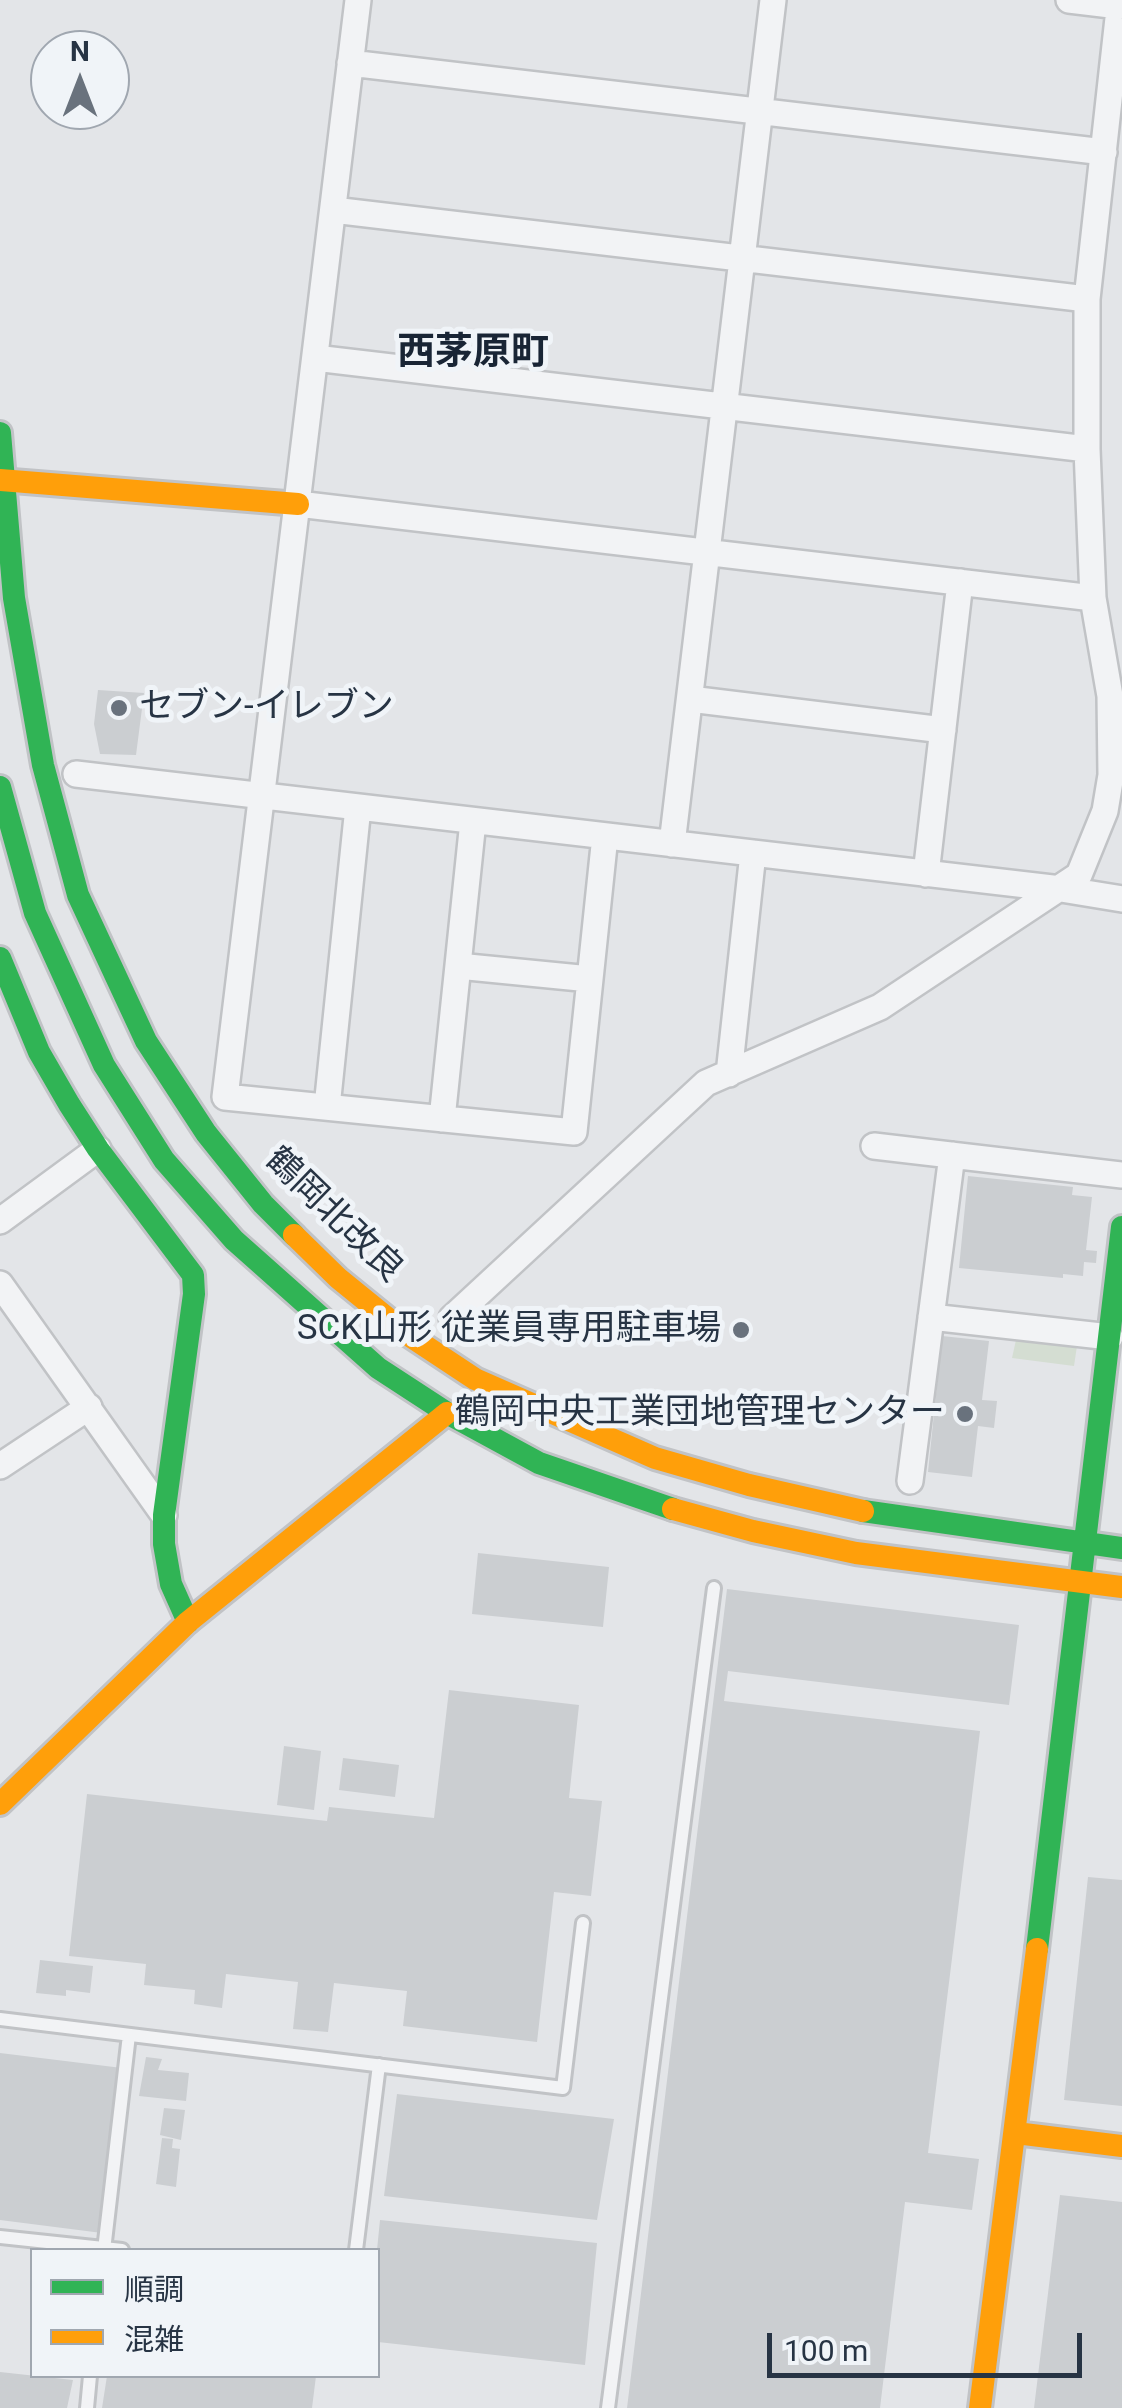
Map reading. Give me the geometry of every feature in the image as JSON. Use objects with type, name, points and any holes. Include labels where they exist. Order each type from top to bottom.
[{"type":"main road","name":"鶴岡北改良","points":[[0,434],[14,598],[43,765],[78,895],[146,1041],[206,1133],[264,1204],[338,1278],[407,1334],[475,1379],[656,1458],[748,1485],[866,1512],[1122,1548]]},
{"type":"main road","points":[[1,480],[298,504]]},
{"type":"main road","points":[[0,787],[35,913],[68,990],[104,1065],[164,1160],[234,1240],[378,1368],[448,1413],[538,1462],[651,1503],[753,1532],[856,1553],[1122,1587]]},
{"type":"main road","points":[[0,958],[39,1052],[98,1149],[193,1275],[194,1294],[164,1515],[171,1584],[188,1622]]},
{"type":"main road","points":[[980,2408],[1122,1227]]},
{"type":"main road","points":[[1,1801],[188,1622],[448,1413]]},
{"type":"main road","points":[[1016,2133],[1122,2146]]},
{"type":"street","points":[[358,0],[225,1096],[574,1132],[605,836]]},
{"type":"street","points":[[672,844],[773,0]]},
{"type":"street","points":[[452,1318],[706,1083],[880,1007],[1079,874],[1105,811],[1111,775],[1110,696],[1093,598],[1087,449],[1087,299],[1111,184],[1104,152],[1119,42],[1120,3],[1069,0]]},
{"type":"street","points":[[350,63],[1104,152]]},
{"type":"street","points":[[333,210],[1087,299]]},
{"type":"street","points":[[315,358],[1087,449]]},
{"type":"street","points":[[298,504],[1093,598]]},
{"type":"street","points":[[926,874],[960,582]]},
{"type":"street","points":[[690,699],[943,730]]},
{"type":"street","points":[[76,774],[1122,899]]},
{"type":"street","points":[[328,1107],[358,808]]},
{"type":"street","points":[[442,1118],[473,821]]},
{"type":"street","points":[[729,1074],[753,853]]},
{"type":"street","points":[[458,966],[590,980]]},
{"type":"street","points":[[874,1146],[1122,1175]]},
{"type":"street","points":[[0,1222],[98,1149]]},
{"type":"street","points":[[910,1481],[952,1155]]},
{"type":"street","points":[[0,1284],[164,1515]]},
{"type":"street","points":[[931,1317],[1110,1338]]},
{"type":"street","points":[[0,1466],[89,1407]]},
{"type":"lane","points":[[608,2408],[714,1588]]},
{"type":"lane","points":[[0,2019],[563,2088],[583,1923]]},
{"type":"lane","points":[[105,2248],[129,2035]]},
{"type":"lane","points":[[356,2248],[379,2065]]},
{"type":"lane","points":[[0,2237],[89,2248]]},
{"type":"lane","points":[[86,2408],[90,2378]]},
{"type":"shaded area","points":[[1016,1340],[1077,1346],[1074,1366],[1012,1358]]},
{"type":"building","name":"セブン-イレブン","points":[[98,690],[144,693],[136,755],[100,754],[94,724]]},
{"type":"building","points":[[968,1176],[1073,1187],[1072,1195],[1092,1197],[1086,1250],[1097,1251],[1096,1263],[1084,1262],[1083,1276],[1063,1274],[1063,1278],[959,1268]]},
{"type":"building","name":"鶴岡中央工業団地管理センター","points":[[942,1336],[989,1341],[982,1400],[997,1401],[994,1428],[978,1426],[972,1477],[928,1472]]},
{"type":"building","points":[[478,1553],[609,1567],[603,1627],[472,1614]]},
{"type":"building","points":[[727,1589],[1019,1625],[1009,1705],[728,1671],[724,1701],[980,1731],[928,2153],[979,2159],[972,2210],[905,2202],[880,2408],[627,2408]]},
{"type":"building","points":[[449,1690],[579,1705],[569,1798],[602,1801],[591,1896],[554,1892],[537,2042],[403,2026],[407,1991],[334,1983],[328,2032],[293,2029],[298,1982],[226,1974],[222,2008],[194,2004],[195,1990],[144,1985],[146,1964],[69,1956],[87,1794],[327,1821],[329,1807],[434,1818]]},
{"type":"building","points":[[284,1746],[321,1751],[314,1810],[277,1805]]},
{"type":"building","points":[[343,1758],[399,1765],[395,1797],[339,1790]]},
{"type":"building","points":[[1088,1877],[1122,1880],[1122,2106],[1064,2100]]},
{"type":"building","points":[[40,1960],[93,1966],[90,1993],[36,1993]]},
{"type":"building","points":[[0,2053],[122,2068],[102,2233],[0,2220]]},
{"type":"building","points":[[146,2057],[162,2059],[158,2070],[189,2073],[186,2101],[139,2096]]},
{"type":"building","points":[[397,2094],[614,2119],[597,2220],[384,2196]]},
{"type":"building","points":[[164,2108],[185,2110],[181,2140],[160,2135]]},
{"type":"building","points":[[162,2138],[173,2139],[172,2148],[180,2149],[176,2187],[156,2184]]},
{"type":"building","points":[[1060,2195],[1122,2202],[1122,2408],[1034,2408]]},
{"type":"building","points":[[380,2220],[597,2243],[585,2365],[380,2342]]},
{"type":"building","points":[[0,2372],[73,2380],[67,2408],[0,2408]]},
{"type":"building","points":[[107,2378],[316,2378],[312,2408],[102,2408]]},
{"type":"traffic: fast","points":[[0,433],[14,598],[43,765],[78,895],[146,1041],[206,1133],[263,1204],[294,1235]]},
{"type":"traffic: fast","points":[[0,787],[35,913],[104,1065],[164,1160],[234,1240],[378,1368],[447,1413],[539,1463],[673,1509]]},
{"type":"traffic: fast","points":[[0,958],[39,1052],[69,1104],[193,1275],[194,1294],[164,1515],[171,1584],[188,1622]]},
{"type":"traffic: fast","points":[[1037,1949],[1122,1227]]},
{"type":"traffic: fast","points":[[863,1511],[1122,1548]]},
{"type":"traffic: slow","points":[[0,480],[298,504]]},
{"type":"traffic: slow","points":[[294,1235],[338,1278],[407,1334],[475,1379],[655,1458],[863,1511]]},
{"type":"traffic: slow","points":[[0,1804],[188,1622],[447,1413]]},
{"type":"traffic: slow","points":[[673,1509],[856,1553],[1122,1587]]},
{"type":"traffic: slow","points":[[980,2408],[1037,1949]]},
{"type":"traffic: slow","points":[[1016,2133],[1122,2146]]},
{"type":"place","name":"セブン-イレブン","points":[[119,708]]},
{"type":"place","name":"SCK山形 従業員専用駐車場","points":[[741,1330]]},
{"type":"place","name":"鶴岡中央工業団地管理センター","points":[[965,1414]]},
{"type":"district","name":"西茅原町","points":[[473,354]]}]
